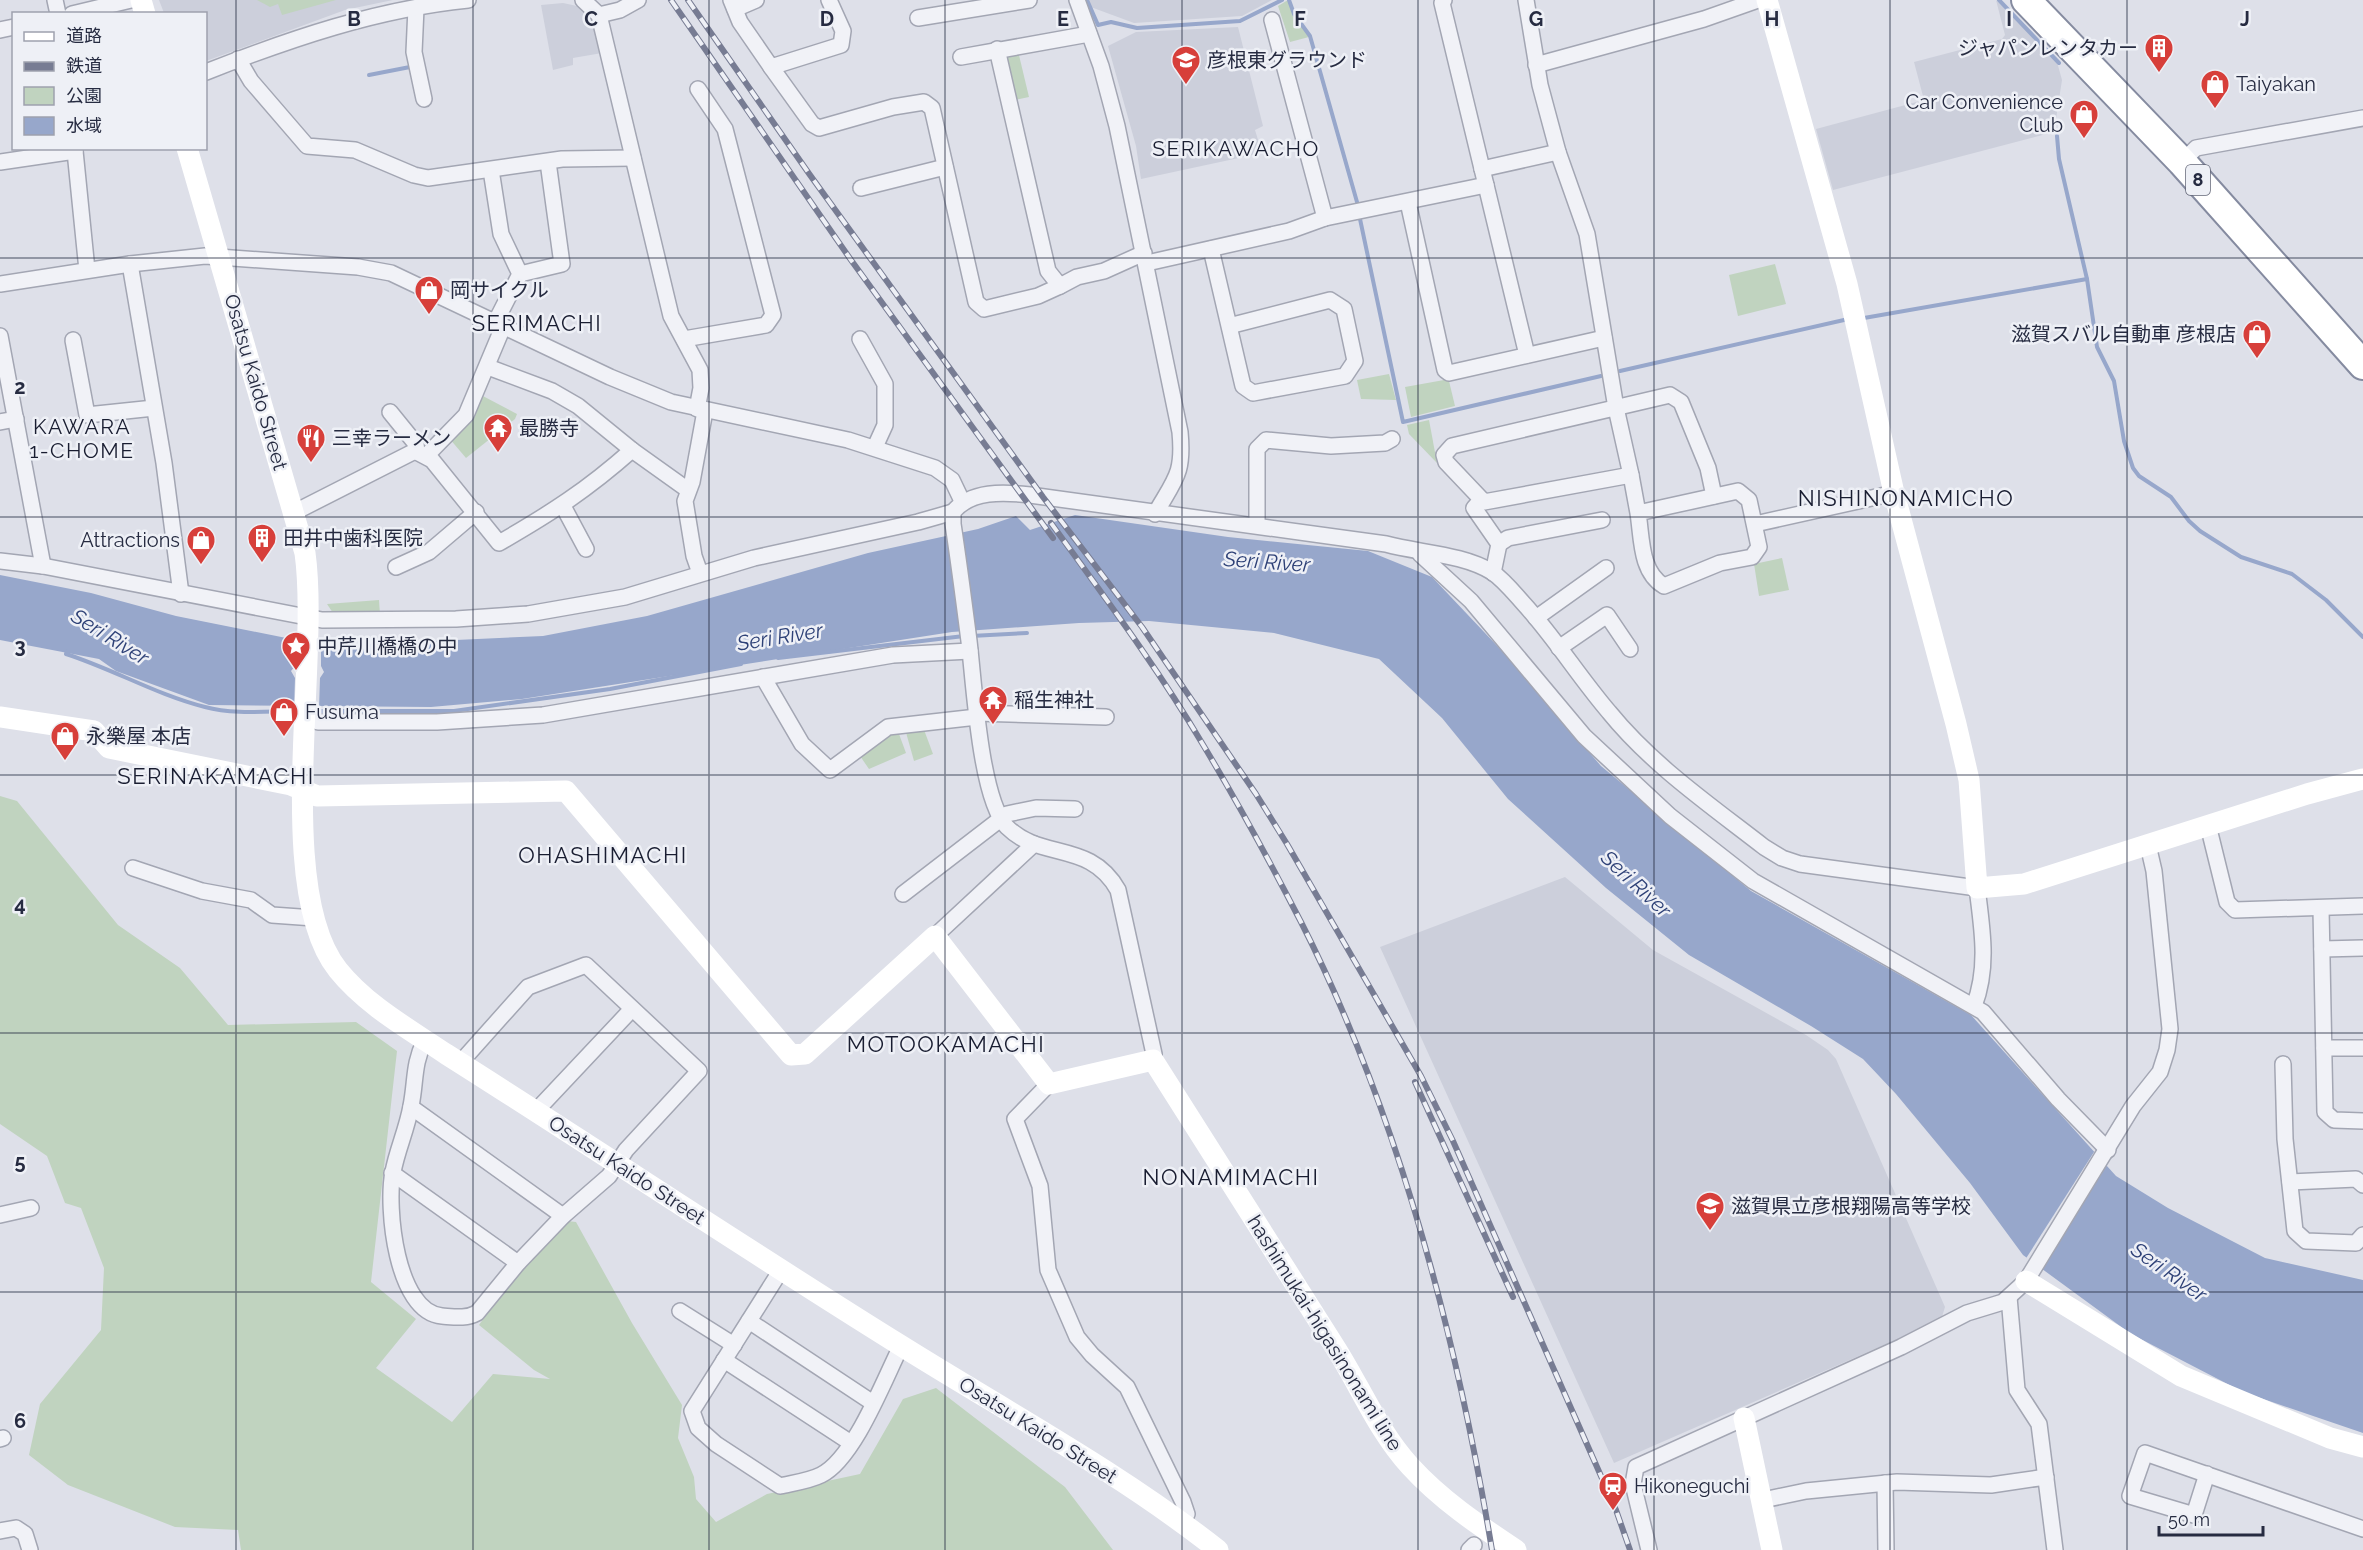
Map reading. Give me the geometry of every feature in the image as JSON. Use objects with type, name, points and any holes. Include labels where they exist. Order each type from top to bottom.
[{"type":"highway","name":"8","points":[[2026,0],[2182,162],[2363,365]]},
{"type":"street","points":[[80,12],[131,0]]},
{"type":"street","points":[[207,72],[329,28],[416,8],[468,0]]},
{"type":"street","points":[[583,0],[599,15],[671,316],[700,370],[701,410],[685,501],[694,556],[700,573]]},
{"type":"street","points":[[599,15],[620,10],[638,0]]},
{"type":"street","points":[[756,0],[733,4],[740,22],[812,124],[819,128],[893,107],[924,102],[932,108],[976,302],[984,309],[1038,296],[1077,277],[1104,272],[1145,258],[1211,249],[1289,231],[1325,218],[1486,185]]},
{"type":"street","points":[[771,67],[841,45],[843,31],[829,0]]},
{"type":"street","points":[[918,18],[1029,0]]},
{"type":"street","points":[[1077,0],[1117,126],[1180,432],[1182,460],[1178,473],[1155,514]]},
{"type":"street","points":[[1444,0],[1442,3],[1527,355]]},
{"type":"street","points":[[1526,0],[1536,64],[1558,152],[1587,234],[1616,408],[1647,566],[1652,579],[1664,586],[1720,563],[1752,556],[1759,547],[1749,500],[1738,491],[1638,513]]},
{"type":"street","points":[[1536,64],[1704,19],[1758,0]]},
{"type":"street","points":[[1767,0],[1847,284],[1894,493],[1969,780],[1984,954],[1980,990],[1974,1006]]},
{"type":"street","points":[[416,8],[414,51],[424,99]]},
{"type":"street","points":[[1272,20],[1325,218]]},
{"type":"street","points":[[961,57],[1089,34]]},
{"type":"street","points":[[997,49],[1048,271],[1060,286]]},
{"type":"street","points":[[238,59],[251,81],[307,146],[355,150],[405,172],[428,178],[548,162],[633,158]]},
{"type":"street","points":[[684,339],[766,326],[773,315],[725,129],[698,89]]},
{"type":"street","points":[[2182,162],[2196,148],[2363,118]]},
{"type":"street","points":[[0,162],[74,150],[87,270]]},
{"type":"street","name":"Osatsu Kaido Street","points":[[188,150],[295,512],[309,583],[312,720],[303,792],[306,881],[322,943],[338,969],[394,1020],[781,1270],[1096,1465],[1182,1522],[1218,1550]]},
{"type":"street","points":[[1482,169],[1558,152]]},
{"type":"street","points":[[520,273],[562,264],[548,162]]},
{"type":"street","points":[[861,188],[945,167]]},
{"type":"street","points":[[295,512],[422,454],[466,415],[488,367],[499,325],[520,273],[501,234],[490,170]]},
{"type":"street","points":[[1408,202],[1445,370],[1449,373],[1604,338]]},
{"type":"street","points":[[1211,249],[1229,326],[1244,386],[1253,393],[1345,376],[1354,361],[1344,309],[1330,300],[1229,326]]},
{"type":"street","points":[[0,284],[130,264],[219,255],[358,267],[391,273],[610,377],[671,402],[875,447],[944,472],[952,480],[977,715],[990,790],[1000,820],[1017,837],[1083,857],[1109,874],[1118,890],[1154,1054],[1153,1060],[1049,1084],[1015,1119],[1040,1186],[1048,1270],[1077,1337],[1127,1386],[1183,1502],[1186,1514],[1182,1522]]},
{"type":"street","points":[[130,264],[182,594]]},
{"type":"street","points":[[0,336],[43,566]]},
{"type":"street","points":[[860,339],[885,384],[885,425],[875,447]]},
{"type":"street","points":[[73,340],[87,415],[154,408]]},
{"type":"street","points":[[488,367],[552,390],[597,419],[632,450],[688,490]]},
{"type":"street","points":[[1631,476],[1484,502],[1446,462],[1447,450],[1670,395],[1681,402],[1708,468],[1714,496]]},
{"type":"street","points":[[390,412],[422,454],[476,512],[499,543],[563,506],[598,481],[632,450]]},
{"type":"street","points":[[0,422],[16,419]]},
{"type":"street","points":[[1257,525],[1257,449],[1266,440],[1331,446],[1385,443],[1392,439]]},
{"type":"street","points":[[1755,524],[1894,493]]},
{"type":"street","points":[[0,561],[43,566],[309,622],[528,614],[625,597],[700,573],[803,546],[918,522],[956,512],[989,494],[1020,494],[1386,544],[1420,554],[1459,559],[1493,573],[1536,618],[1609,713],[1659,765],[1764,847],[1782,858],[1800,864],[1977,888],[2025,884],[2208,825],[2363,779]]},
{"type":"street","points":[[1481,500],[1474,508],[1499,544]]},
{"type":"street","points":[[563,506],[586,549]]},
{"type":"street","points":[[396,567],[429,552],[476,512]]},
{"type":"street","points":[[1493,573],[1499,544],[1508,538],[1602,520]]},
{"type":"street","points":[[1420,554],[1472,601],[1584,736],[1621,773],[1722,860],[1810,915],[1974,1006],[1997,1027],[2105,1154]]},
{"type":"street","points":[[1536,618],[1606,568]]},
{"type":"street","points":[[1559,648],[1606,615],[1630,649]]},
{"type":"street","points":[[312,720],[437,722],[543,715],[714,688],[763,677],[893,655],[969,645]]},
{"type":"street","points":[[763,677],[802,744],[830,770],[888,726],[977,715],[1106,717]]},
{"type":"street","points":[[0,717],[94,732],[109,748],[291,785],[316,796],[566,791],[791,1054],[805,1053],[1034,844]]},
{"type":"street","points":[[903,894],[1007,813],[1018,810],[1075,809]]},
{"type":"street","points":[[2208,825],[2227,902],[2235,910],[2363,906]]},
{"type":"street","points":[[1649,1550],[1633,1484],[1636,1467],[1901,1347],[1967,1313],[1993,1306],[2009,1298],[2029,1275],[2133,1107],[2160,1072],[2167,1050],[2170,1029],[2154,871],[2148,845]]},
{"type":"street","points":[[133,868],[202,891],[251,900],[272,915],[315,918]]},
{"type":"street","points":[[2321,909],[2325,1112],[2334,1120],[2363,1121]]},
{"type":"street","points":[[935,936],[1049,1084]]},
{"type":"street","points":[[2322,949],[2363,948]]},
{"type":"street","points":[[425,1040],[416,1059],[411,1107],[392,1173],[392,1229],[403,1274],[422,1307],[437,1315],[468,1318],[477,1313],[518,1263],[563,1216],[609,1176],[616,1163],[699,1071],[586,965],[528,987],[460,1063]]},
{"type":"street","points":[[536,1111],[632,1009]]},
{"type":"street","points":[[2324,1047],[2363,1048]]},
{"type":"street","name":"hashimukai-higasinonami line","points":[[1153,1060],[1339,1354],[1387,1436],[1408,1464],[1438,1495],[1474,1523],[1516,1550]]},
{"type":"street","points":[[2283,1064],[2284,1139],[2295,1231],[2306,1241],[2356,1243],[2363,1235]]},
{"type":"street","points":[[411,1107],[563,1216]]},
{"type":"street","points":[[392,1173],[518,1263]]},
{"type":"street","points":[[2290,1182],[2356,1179],[2363,1185]]},
{"type":"street","points":[[0,1215],[31,1208]]},
{"type":"street","points":[[781,1270],[692,1411],[698,1428],[780,1486],[822,1475],[841,1460],[901,1346]]},
{"type":"street","points":[[2029,1275],[2181,1376],[2330,1438],[2363,1448]]},
{"type":"street","points":[[2009,1298],[2018,1390],[2039,1424],[2055,1550]]},
{"type":"street","points":[[680,1311],[734,1345]]},
{"type":"street","points":[[748,1321],[873,1403]]},
{"type":"street","points":[[724,1360],[851,1443]]},
{"type":"street","points":[[1744,1418],[1772,1550]]},
{"type":"street","points":[[2207,1474],[2194,1515],[2130,1496],[2145,1453],[2207,1474],[2363,1528]]},
{"type":"street","points":[[1763,1500],[1806,1491],[1885,1483],[1990,1485],[2046,1477]]},
{"type":"street","points":[[1885,1483],[1886,1550]]},
{"type":"street","points":[[0,1531],[16,1528],[25,1534],[30,1550]]},
{"type":"shaded area","points":[[159,0],[393,0],[345,10],[207,61],[207,12],[164,12]]},
{"type":"shaded area","points":[[1085,0],[1272,0],[1242,16],[1134,23],[1088,6]]},
{"type":"shaded area","points":[[1996,0],[2057,62],[2062,80],[2054,132],[1833,190],[1816,129],[1924,100],[1914,62],[2002,39],[2005,35]]},
{"type":"shaded area","points":[[563,3],[577,6],[586,13],[595,25],[602,53],[573,58],[573,65],[553,70],[541,5]]},
{"type":"shaded area","name":"彦根東グラウンド","points":[[1238,27],[1263,126],[1255,130],[1262,153],[1141,179],[1136,146],[1108,46],[1136,32]]},
{"type":"shaded area","name":"滋賀県立彦根翔陽高等学校","points":[[1565,877],[1653,950],[1806,1035],[1828,1050],[1836,1059],[1945,1307],[1941,1320],[1614,1463],[1380,947]]},
{"type":"green space","points":[[257,0],[336,0],[282,15],[278,4],[270,7]]},
{"type":"green space","points":[[1288,0],[1293,15],[1309,37],[1290,42],[1278,6]]},
{"type":"green space","points":[[1018,51],[1029,97],[1015,100],[1006,53]]},
{"type":"green space","points":[[1775,264],[1786,304],[1738,316],[1729,275]]},
{"type":"green space","points":[[1389,374],[1396,400],[1361,399],[1357,380]]},
{"type":"green space","points":[[1449,381],[1455,406],[1411,417],[1405,387]]},
{"type":"green space","points":[[481,395],[517,414],[515,419],[466,458],[449,438]]},
{"type":"green space","points":[[1429,420],[1437,463],[1409,434],[1407,425]]},
{"type":"green space","points":[[1782,558],[1789,590],[1759,596],[1754,564]]},
{"type":"green space","points":[[379,600],[380,615],[333,613],[327,604]]},
{"type":"green space","points":[[923,727],[933,754],[914,761],[905,729]]},
{"type":"green space","points":[[890,730],[895,735],[899,734],[906,753],[869,769],[858,753]]},
{"type":"green space","points":[[0,796],[17,801],[118,925],[180,968],[228,1025],[356,1022],[397,1051],[371,1282],[416,1319],[376,1368],[452,1422],[493,1374],[550,1379],[534,1370],[479,1325],[520,1266],[567,1221],[576,1222],[632,1323],[682,1405],[678,1438],[694,1477],[696,1499],[716,1522],[767,1494],[860,1474],[903,1399],[936,1388],[1065,1487],[1113,1550],[241,1550],[238,1530],[175,1527],[68,1485],[29,1455],[40,1404],[101,1330],[104,1268],[81,1208],[65,1203],[47,1156],[0,1124]]},
{"type":"water","name":"Seri River","points":[[1075,515],[1228,537],[1368,551],[1432,577],[1503,652],[1601,766],[1751,891],[1971,1015],[2116,1176],[2168,1208],[2265,1258],[2363,1280],[2363,1433],[2243,1392],[2131,1334],[2023,1255],[1970,1183],[1896,1094],[1863,1059],[1689,955],[1606,888],[1508,799],[1442,718],[1379,659],[1274,633],[1149,621],[1079,623],[952,632],[522,699],[431,707],[209,705],[116,671],[99,659],[0,640],[0,575],[91,593],[176,616],[326,646],[543,636],[647,616],[868,553],[978,529],[1016,516],[1030,530]]},
{"type":"pier","points":[[296,638],[321,642],[321,666],[324,672],[320,678],[319,709],[294,709],[295,678],[291,671],[296,665]]},
{"type":"pier","points":[[2094,1152],[2106,1162],[2038,1269],[2025,1260]]},
{"type":"waterway","points":[[1087,0],[1098,25],[1111,22],[1137,28],[1240,21],[1282,0]]},
{"type":"waterway","points":[[1289,0],[1294,14],[1310,36],[1357,202]]},
{"type":"waterway","points":[[1999,0],[2059,63]]},
{"type":"waterway","points":[[369,75],[410,67]]},
{"type":"waterway","points":[[2057,136],[2059,159],[2087,279],[2097,347],[2114,381],[2124,441],[2133,468],[2139,476],[2171,497],[2189,521],[2200,531],[2241,557],[2292,574],[2326,600],[2363,637]]},
{"type":"waterway","points":[[1360,219],[1403,422],[1601,376]]},
{"type":"waterway","points":[[1864,318],[2087,279]]},
{"type":"waterway","points":[[1620,371],[1844,320]]},
{"type":"waterway","points":[[971,636],[1027,633]]},
{"type":"waterway","name":"Seri River","points":[[778,658],[964,636]]},
{"type":"waterway","points":[[67,651],[66,654],[170,696],[205,707],[239,712],[297,711]]},
{"type":"waterway","name":"Seri River","points":[[311,711],[454,711],[610,689],[741,664]]},
{"type":"railway","points":[[671,0],[851,260],[1053,538]]},
{"type":"railway","points":[[688,0],[810,175],[1043,497],[1142,627],[1256,794],[1287,844],[1421,1076],[1453,1141],[1616,1510],[1630,1550]]},
{"type":"railway","points":[[1051,523],[1148,659],[1202,743],[1241,809],[1301,922],[1336,995],[1367,1071],[1420,1228],[1461,1390],[1492,1550]]},
{"type":"railway","points":[[1415,1082],[1513,1297]]},
{"type":"place","name":"ジャパンレンタカー","points":[[2159,74]]},
{"type":"place","name":"彦根東グラウンド","points":[[1186,86]]},
{"type":"place","name":"Taiyakan","points":[[2215,110]]},
{"type":"place","name":"Car Convenience Club","points":[[2084,140]]},
{"type":"place","name":"岡サイクル","points":[[429,316]]},
{"type":"place","name":"滋賀スバル自動車 彦根店","points":[[2257,360]]},
{"type":"place","name":"最勝寺","points":[[498,454]]},
{"type":"place","name":"三幸ラーメン","points":[[311,464]]},
{"type":"place","name":"田井中歯科医院","points":[[262,564]]},
{"type":"place","name":"Attractions","points":[[201,566]]},
{"type":"place","name":"中芹川橋橋の中","points":[[296,672]]},
{"type":"place","name":"稲生神社","points":[[993,726]]},
{"type":"place","name":"Fusuma","points":[[284,738]]},
{"type":"place","name":"永樂屋 本店","points":[[65,762]]},
{"type":"place","name":"滋賀県立彦根翔陽高等学校","points":[[1710,1232]]},
{"type":"place","name":"Hikoneguchi","points":[[1613,1512]]},
{"type":"district","name":"SERIKAWACHO","points":[[1236,149]]},
{"type":"district","name":"SERIMACHI","points":[[537,323]]},
{"type":"district","name":"KAWARA 1-CHOME","points":[[82,439]]},
{"type":"district","name":"NISHINONAMICHO","points":[[1906,498]]},
{"type":"district","name":"SERINAKAMACHI","points":[[216,776]]},
{"type":"district","name":"OHASHIMACHI","points":[[603,855]]},
{"type":"district","name":"MOTOOKAMACHI","points":[[946,1044]]},
{"type":"district","name":"NONAMIMACHI","points":[[1231,1177]]}]
